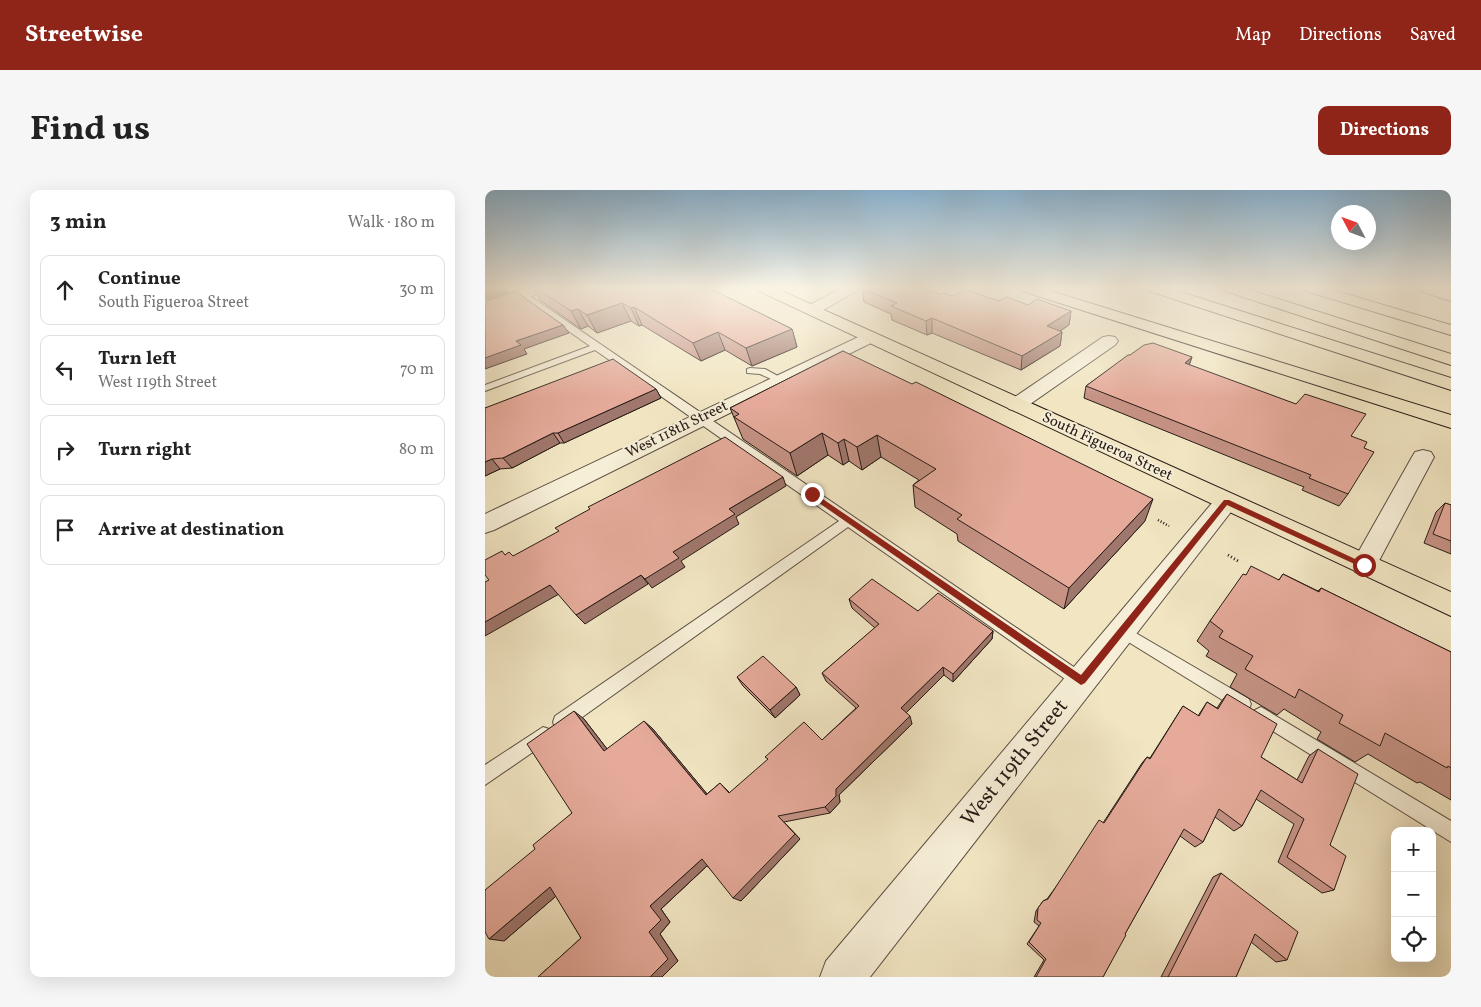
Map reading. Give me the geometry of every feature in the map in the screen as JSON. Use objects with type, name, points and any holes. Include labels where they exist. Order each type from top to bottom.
[{"type":"main road","name":"South Figueroa Street","points":[[843,325],[1451,605]]},
{"type":"main road","points":[[1144,325],[1451,421]]},
{"type":"main road","points":[[1166,325],[1451,421]]},
{"type":"main road","points":[[1268,325],[1451,384]]},
{"type":"main road","points":[[1298,325],[1451,376]]},
{"type":"main road","points":[[1343,325],[1451,360]]},
{"type":"main road","points":[[1390,325],[1451,344]]},
{"type":"main road","points":[[1433,325],[1451,330]]},
{"type":"street","name":"West 118th Street","points":[[485,524],[869,337]]},
{"type":"street","points":[[1016,405],[1109,341]]},
{"type":"street","points":[[1364,565],[1423,456]]},
{"type":"street","name":"West 119th Street","points":[[841,977],[1226,502]]},
{"type":"lane","points":[[566,325],[1081,680]]},
{"type":"lane","points":[[485,388],[597,346]]},
{"type":"lane","points":[[750,371],[762,371],[780,380]]},
{"type":"lane","points":[[485,776],[849,520]]},
{"type":"lane","points":[[1122,630],[1451,832]]},
{"type":"path","points":[[1158,520],[1169,526]]},
{"type":"path","points":[[1228,556],[1238,561]]},
{"type":"building","points":[[485,325],[563,325],[516,341],[521,345],[485,358]]},
{"type":"building","points":[[663,325],[783,325],[792,329],[746,348],[718,332],[693,343]]},
{"type":"building","points":[[948,325],[1049,325],[1047,326],[1062,332],[1022,356]]},
{"type":"building","points":[[1153,343],[1192,357],[1185,363],[1296,404],[1305,394],[1366,414],[1351,436],[1367,442],[1364,448],[1374,452],[1348,494],[1309,478],[1311,475],[1086,386],[1128,355],[1144,345]]},
{"type":"building","points":[[843,351],[912,384],[916,382],[1153,499],[1069,588],[957,519],[962,515],[913,485],[936,469],[877,435],[857,447],[844,439],[838,443],[822,433],[790,453],[734,417],[739,414],[730,408]]},
{"type":"building","points":[[613,359],[656,389],[558,433],[553,433],[503,458],[485,462],[485,408]]},
{"type":"building","points":[[725,437],[783,477],[729,509],[735,514],[673,552],[679,558],[645,579],[641,575],[576,615],[550,585],[485,622],[485,582],[489,580],[485,575],[485,560],[502,551],[505,555],[509,552],[513,556],[559,531],[555,528],[590,509],[588,507]]},
{"type":"building","points":[[1445,503],[1451,505],[1451,541],[1433,534]]},
{"type":"building","points":[[1251,566],[1279,580],[1283,574],[1319,592],[1321,588],[1451,652],[1451,768],[1448,766],[1447,768],[1385,733],[1380,746],[1339,723],[1343,715],[1299,689],[1295,698],[1245,669],[1253,656],[1219,637],[1223,631],[1210,621],[1243,574],[1246,575]]},
{"type":"building","points":[[872,579],[918,611],[938,593],[993,631],[953,674],[943,667],[901,708],[910,716],[836,789],[836,796],[825,807],[778,816],[795,834],[733,898],[702,859],[650,906],[661,920],[649,932],[668,959],[650,977],[538,977],[581,938],[550,887],[489,939],[485,932],[485,890],[535,849],[533,845],[572,813],[527,744],[574,711],[604,751],[644,721],[706,795],[720,783],[729,793],[768,759],[765,757],[804,722],[822,740],[859,706],[822,673],[879,624],[849,599]]},
{"type":"building","points":[[763,656],[796,687],[770,710],[737,677]]},
{"type":"building","points":[[1227,694],[1277,724],[1261,757],[1302,783],[1318,749],[1358,774],[1330,845],[1346,856],[1334,890],[1287,857],[1304,819],[1261,790],[1242,826],[1219,809],[1203,842],[1184,829],[1103,977],[1036,977],[1046,959],[1029,942],[1041,923],[1037,920],[1038,908],[1043,901],[1048,899],[1099,820],[1104,823],[1147,757],[1150,759],[1183,706],[1199,716],[1207,702],[1218,709]]},
{"type":"building","points":[[1221,873],[1298,932],[1287,960],[1255,934],[1236,977],[1168,977]]},
{"type":"route","points":[[812,494],[1081,680],[1226,502],[1364,565]]}]
